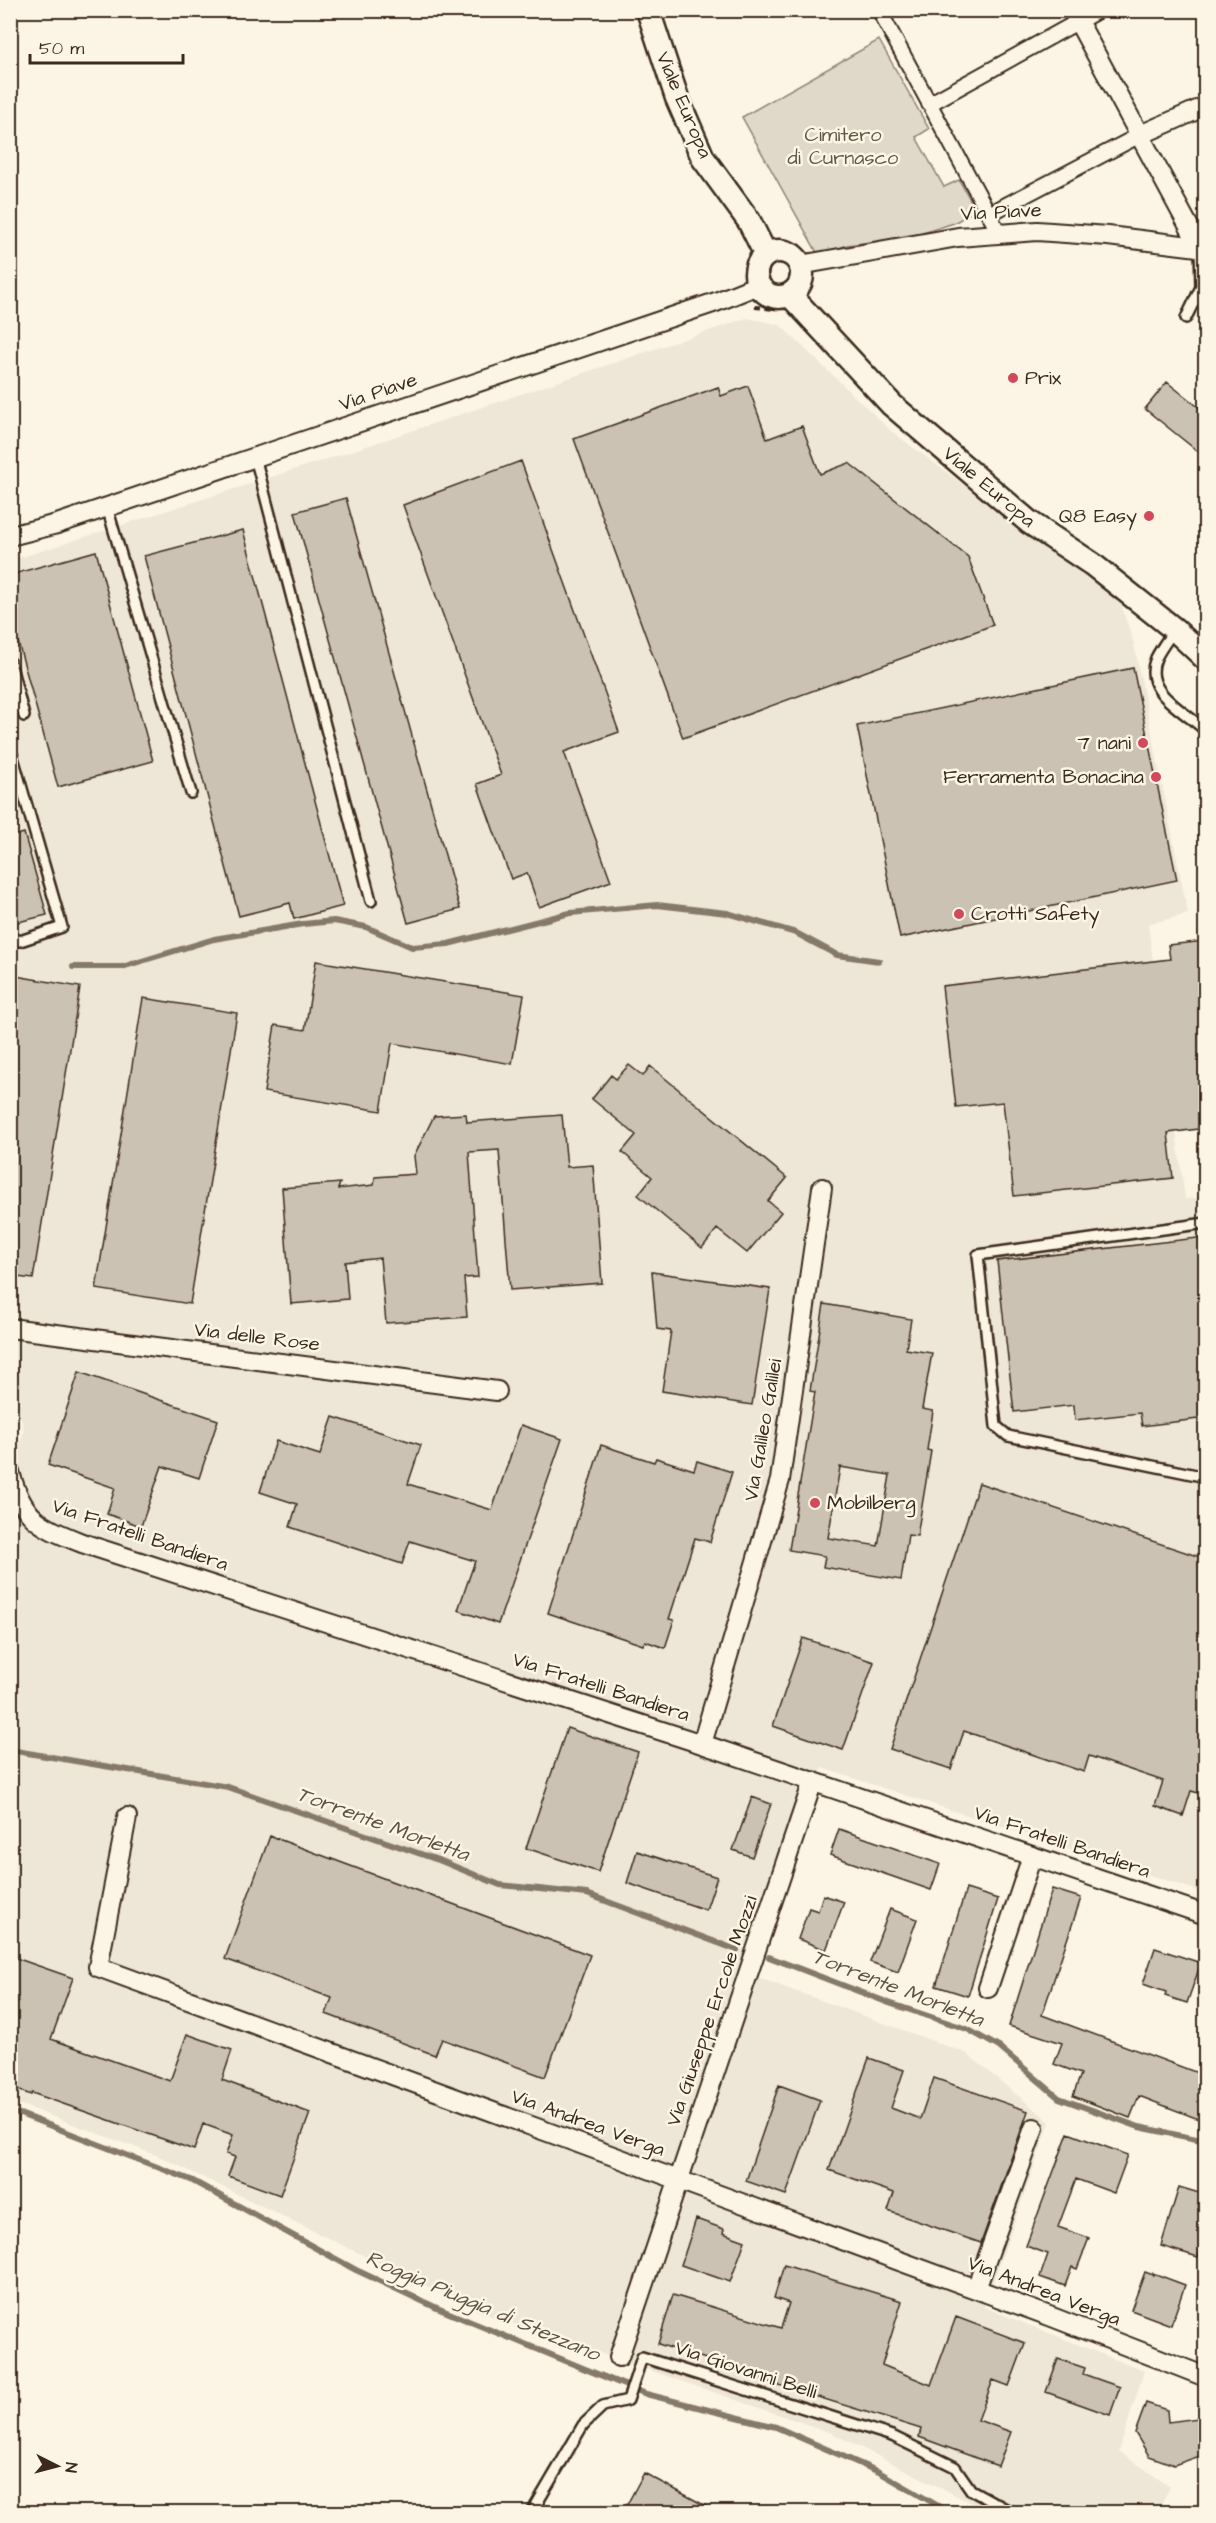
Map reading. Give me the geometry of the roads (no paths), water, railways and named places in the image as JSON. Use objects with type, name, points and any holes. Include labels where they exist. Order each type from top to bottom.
[{"type":"street","name":"Viale Europa","points":[[648,10],[677,98],[703,158],[750,221],[766,255]]},
{"type":"street","points":[[879,10],[999,233]]},
{"type":"street","points":[[929,104],[1075,16],[1099,10]]},
{"type":"street","points":[[1075,16],[1203,248]]},
{"type":"street","points":[[989,214],[1140,135],[1206,106]]},
{"type":"street","name":"Via Piave","points":[[800,265],[958,237],[999,233],[1049,231],[1203,248]]},
{"type":"street","points":[[778,251],[785,252],[796,259],[800,265],[802,279],[790,295],[776,298],[763,291],[758,285],[757,266],[766,255],[778,251]]},
{"type":"street","name":"Via Piave","points":[[10,536],[107,507],[705,306],[758,285]]},
{"type":"street","name":"Viale Europa","points":[[790,295],[892,405],[1029,522],[1092,564],[1174,629],[1206,659]]},
{"type":"street","name":"Via Galileo Galilei","points":[[702,1744],[780,1480],[822,1188]]},
{"type":"street","name":"Via delle Rose","points":[[10,1328],[497,1391]]},
{"type":"street","name":"Via Fratelli Bandiera","points":[[10,1472],[32,1519],[44,1528],[82,1543],[702,1744],[1206,1915]]},
{"type":"street","name":"Via Giuseppe Ercole Mozzi","points":[[619,2357],[813,1781]]},
{"type":"street","name":"Via Andrea Verga","points":[[127,1817],[98,1968],[976,2289],[1206,2377]]},
{"type":"street","points":[[988,1988],[1032,1856]]},
{"type":"street","points":[[976,2289],[1034,2128]]},
{"type":"lane","points":[[1186,318],[1201,287],[1203,248]]},
{"type":"lane","points":[[255,457],[371,901]]},
{"type":"lane","points":[[107,507],[191,792]]},
{"type":"lane","points":[[1174,629],[1155,660],[1155,677],[1159,693],[1195,719],[1206,731]]},
{"type":"lane","points":[[10,662],[24,716]]},
{"type":"lane","points":[[10,747],[62,927],[20,941],[10,937]]},
{"type":"lane","points":[[1206,1222],[978,1255],[996,1426],[1008,1436],[1206,1477]]},
{"type":"lane","name":"Via Giovanni Belli","points":[[532,2512],[583,2425],[603,2406],[628,2400],[642,2357],[667,2363],[892,2436],[955,2466],[971,2490],[1011,2512]]},
{"type":"waterway","points":[[73,967],[122,967],[214,939],[303,924],[334,921],[366,927],[412,947],[448,944],[570,913],[657,905],[727,913],[796,933],[837,955],[879,961]]},
{"type":"waterway","name":"Torrente Morletta","points":[[10,1750],[228,1787],[441,1861],[500,1885],[587,1894],[737,1950]]},
{"type":"waterway","name":"Torrente Morletta","points":[[769,1957],[889,2003],[967,2029],[999,2047],[1059,2098],[1139,2127],[1206,2141]]},
{"type":"waterway","name":"Roggia Piuggia di Stezzano","points":[[10,2113],[20,2114],[191,2180],[356,2270],[437,2308],[646,2394],[776,2427],[879,2472],[949,2512]]},
{"type":"place","name":"Prix","points":[[1013,378]]},
{"type":"place","name":"Q8 Easy","points":[[1149,516]]},
{"type":"place","name":"7 nani","points":[[1143,743]]},
{"type":"place","name":"Ferramenta Bonacina","points":[[1156,777]]},
{"type":"place","name":"Crotti Safety","points":[[959,914]]},
{"type":"place","name":"Mobilberg","points":[[815,1503]]},
{"type":"park label","name":"Cimitero di Curnasco","points":[[843,146]]}]
